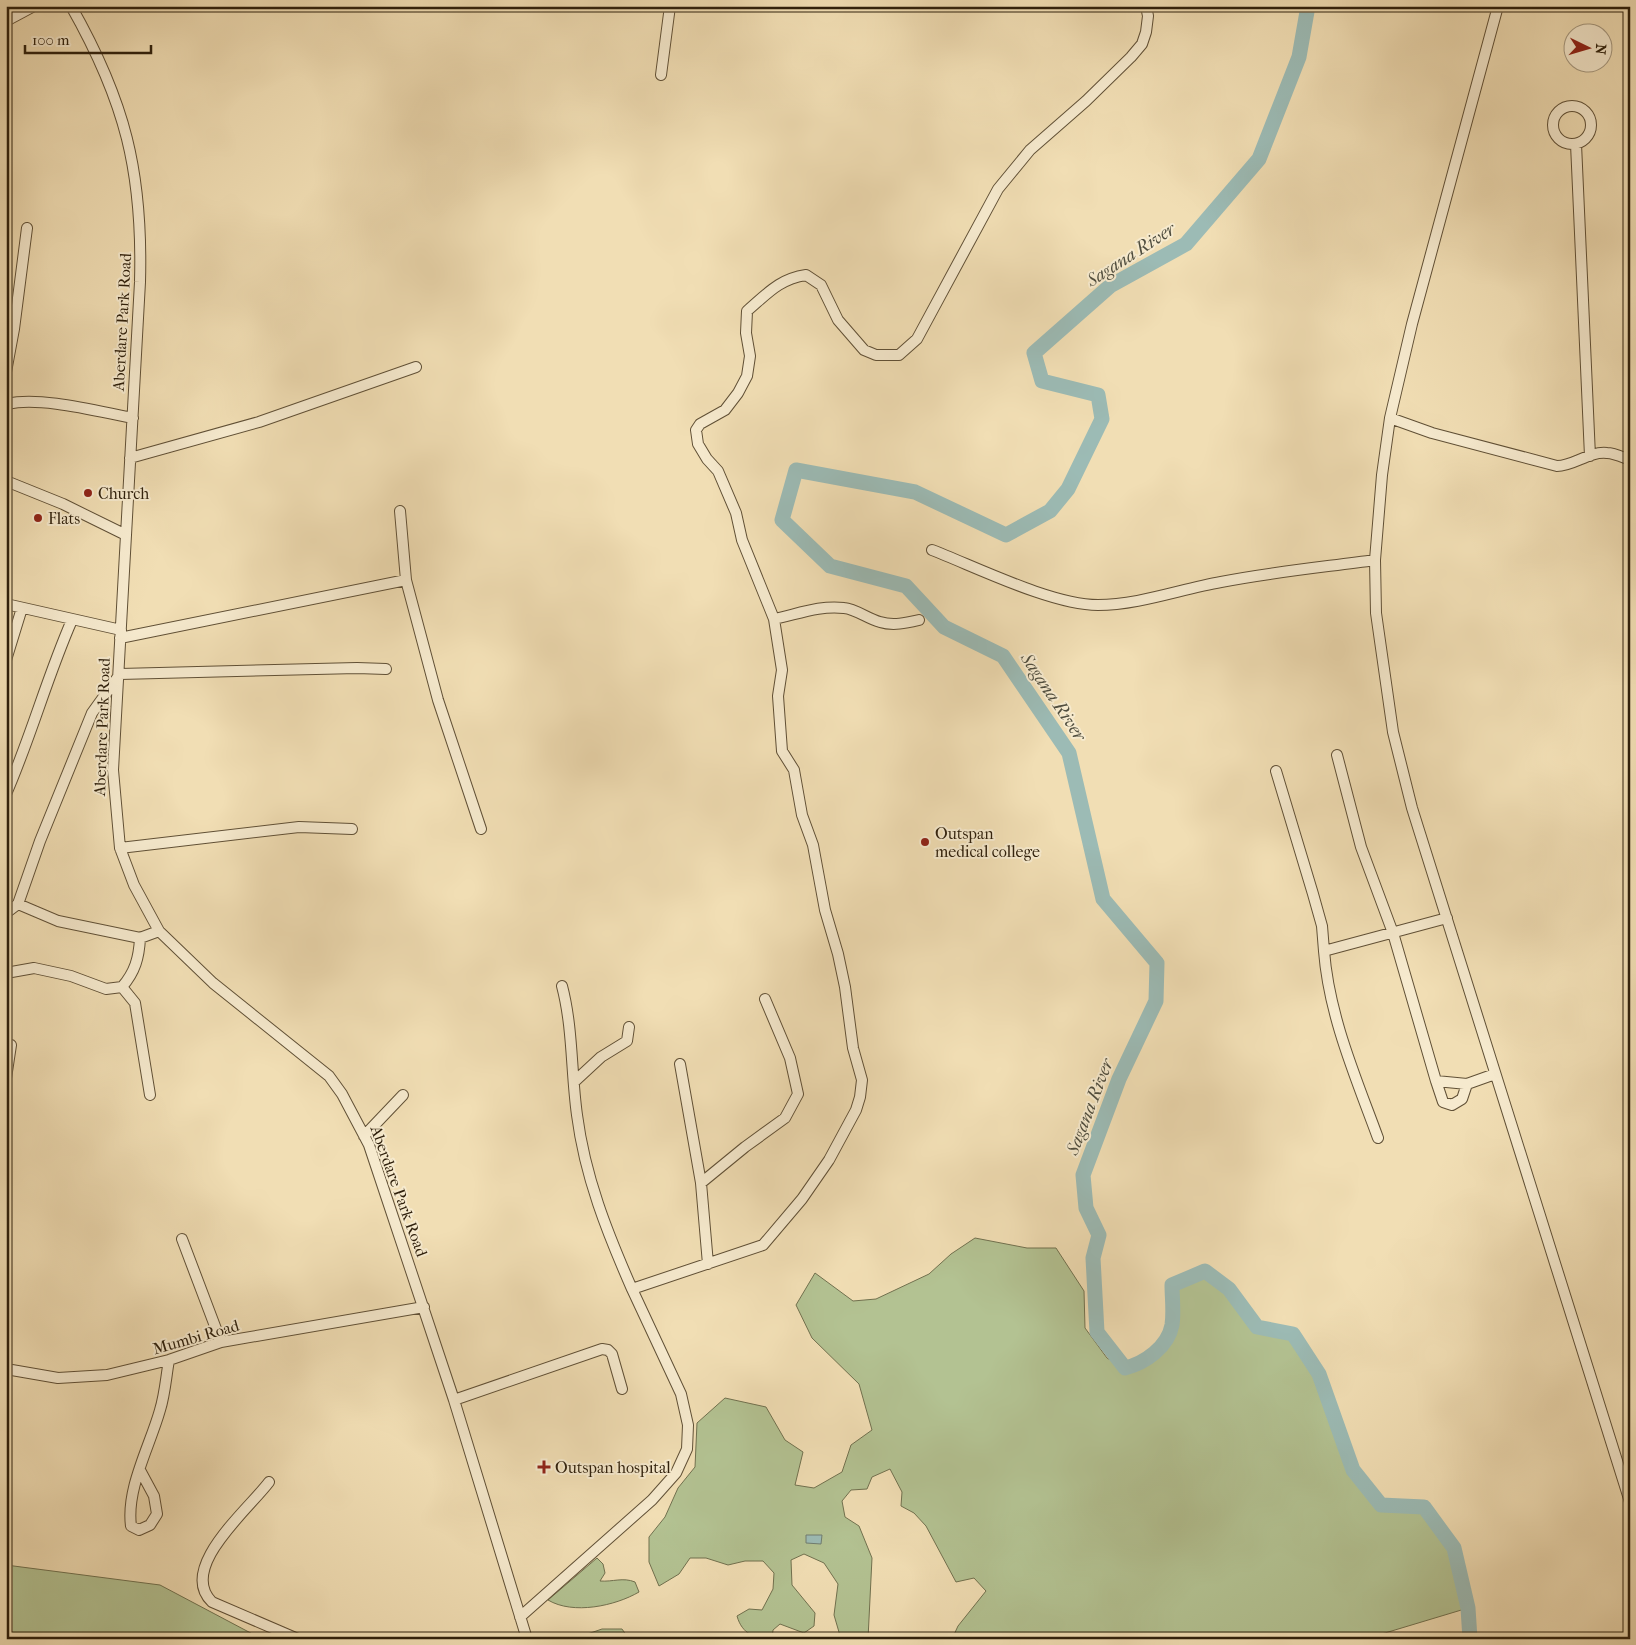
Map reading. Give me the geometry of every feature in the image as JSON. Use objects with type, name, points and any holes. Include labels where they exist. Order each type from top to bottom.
[{"type":"street","points":[[6,20],[34,6]]},
{"type":"street","name":"Aberdare Park Road","points":[[71,6],[103,66],[116,99],[128,140],[141,218],[133,418],[120,634],[120,674],[113,770],[114,803],[120,848],[134,885],[159,931],[206,977],[329,1076],[342,1094],[364,1136],[386,1192],[424,1307],[527,1639]]},
{"type":"street","points":[[661,75],[670,6]]},
{"type":"street","points":[[632,1289],[763,1245],[802,1199],[829,1160],[856,1110],[862,1080],[853,1048],[845,987],[838,954],[825,910],[813,845],[802,815],[794,770],[782,751],[778,696],[782,670],[774,619],[742,540],[736,514],[718,471],[707,459],[698,444],[696,430],[700,424],[725,410],[738,393],[747,376],[750,356],[746,333],[747,311],[781,282],[806,275],[820,285],[838,320],[864,350],[876,355],[899,355],[906,351],[916,339],[998,189],[1030,150],[1086,101],[1142,44],[1148,16],[1146,6]]},
{"type":"street","points":[[1498,6],[1434,239],[1390,418],[1382,475],[1375,560],[1376,613],[1393,732],[1412,808],[1630,1502]]},
{"type":"street","points":[[1576,144],[1590,456]]},
{"type":"street","points":[[6,372],[10,329],[27,228]]},
{"type":"street","points":[[130,458],[259,422],[416,367]]},
{"type":"street","points":[[6,401],[8,404],[20,401],[56,404],[133,418]]},
{"type":"street","points":[[1390,418],[1432,433],[1557,466],[1567,465],[1590,456],[1608,453],[1630,460]]},
{"type":"street","points":[[6,481],[63,504],[126,535]]},
{"type":"street","points":[[400,511],[406,580],[438,700],[480,829]]},
{"type":"street","points":[[932,550],[1022,586],[1061,598],[1097,605],[1136,600],[1222,581],[1375,560]]},
{"type":"street","points":[[6,604],[120,634],[406,580]]},
{"type":"street","points":[[774,619],[820,608],[834,607],[847,608],[881,622],[901,624],[919,620]]},
{"type":"street","points":[[6,660],[22,608]]},
{"type":"street","points":[[6,794],[40,706],[51,668],[72,620]]},
{"type":"street","points":[[6,913],[18,904],[40,841],[92,713],[120,674],[357,668],[386,669]]},
{"type":"street","points":[[1337,755],[1361,847],[1393,933],[1443,1102],[1452,1105],[1462,1100],[1467,1084]]},
{"type":"street","points":[[1276,771],[1322,926],[1330,995],[1339,1028],[1378,1138]]},
{"type":"street","points":[[120,848],[299,826],[352,828]]},
{"type":"street","points":[[18,904],[58,921],[140,938],[159,931]]},
{"type":"street","points":[[1324,952],[1448,918]]},
{"type":"street","points":[[6,973],[34,968],[71,976],[106,989],[122,987],[130,978],[138,959],[140,938]]},
{"type":"street","points":[[520,1617],[652,1500],[676,1473],[687,1449],[688,1425],[680,1394],[632,1289],[595,1197],[580,1133],[567,1007],[562,986]]},
{"type":"street","points":[[122,987],[135,1003],[150,1095]]},
{"type":"street","points":[[701,1183],[745,1147],[785,1118],[798,1094],[790,1058],[765,999]]},
{"type":"street","points":[[574,1082],[601,1057],[627,1042],[630,1027]]},
{"type":"street","points":[[6,1078],[11,1045]]},
{"type":"street","points":[[680,1064],[701,1183],[708,1264]]},
{"type":"street","points":[[1436,1081],[1467,1084],[1495,1074]]},
{"type":"street","points":[[364,1136],[403,1095]]},
{"type":"street","points":[[182,1239],[221,1342]]},
{"type":"street","name":"Mumbi Road","points":[[6,1369],[31,1375],[84,1378],[169,1360],[221,1342],[424,1307]]},
{"type":"street","points":[[454,1400],[602,1349],[608,1350],[612,1354],[622,1389]]},
{"type":"street","points":[[140,1470],[154,1496],[157,1514],[150,1525],[139,1530],[131,1526],[129,1511],[140,1470],[161,1408],[169,1360]]},
{"type":"street","points":[[269,1482],[214,1548],[205,1563],[202,1582],[205,1595],[212,1602],[298,1639]]},
{"type":"green space","points":[[975,1238],[1027,1248],[1056,1248],[1084,1291],[1085,1328],[1107,1358],[1125,1368],[1148,1358],[1161,1347],[1170,1333],[1173,1320],[1172,1285],[1205,1271],[1229,1289],[1257,1327],[1293,1334],[1319,1374],[1353,1470],[1381,1505],[1424,1507],[1454,1548],[1468,1608],[1365,1639],[952,1639],[958,1626],[986,1591],[974,1578],[956,1582],[926,1526],[914,1513],[901,1506],[902,1492],[890,1469],[872,1477],[867,1489],[851,1490],[842,1501],[845,1517],[859,1526],[872,1558],[868,1639],[841,1639],[834,1615],[838,1584],[824,1563],[804,1554],[791,1560],[792,1585],[815,1613],[814,1626],[804,1633],[780,1624],[773,1630],[772,1639],[760,1638],[746,1631],[739,1622],[737,1616],[749,1609],[762,1610],[773,1589],[774,1573],[763,1561],[745,1561],[728,1565],[706,1558],[690,1558],[679,1574],[659,1586],[649,1562],[649,1537],[665,1517],[678,1488],[695,1467],[697,1423],[725,1398],[766,1407],[785,1440],[803,1452],[795,1485],[814,1488],[842,1472],[851,1445],[872,1430],[859,1384],[812,1338],[796,1305],[815,1273],[853,1301],[876,1299],[929,1274],[951,1254]]},
{"type":"green space","points":[[597,1558],[603,1564],[605,1573],[600,1581],[622,1580],[635,1582],[639,1592],[606,1605],[594,1607],[569,1607],[558,1605],[548,1600]]},
{"type":"green space","points":[[6,1565],[160,1585],[262,1639],[6,1639]]},
{"type":"green space","points":[[602,1629],[622,1629],[629,1639],[573,1639]]},
{"type":"water","points":[[806,1535],[822,1535],[821,1544],[806,1543]]},
{"type":"waterway","name":"Sagana River","points":[[1308,6],[1299,57],[1259,159],[1186,244],[1110,286],[1034,353],[1042,381],[1098,395],[1102,419],[1068,489],[1050,511],[1006,535],[915,492],[796,470],[782,520],[830,566],[906,586],[944,627],[1003,656],[1069,753],[1103,899],[1157,963],[1156,1001],[1119,1079],[1083,1175],[1086,1208],[1099,1235],[1093,1258],[1097,1332],[1125,1368],[1148,1358],[1161,1347],[1170,1333],[1173,1315],[1172,1285],[1205,1271],[1229,1289],[1257,1327],[1293,1334],[1319,1374],[1353,1470],[1381,1505],[1424,1507],[1454,1548],[1468,1608],[1470,1639]]},
{"type":"place","name":"Church","points":[[88,493]]},
{"type":"place","name":"Flats","points":[[38,518]]},
{"type":"place","name":"Outspan medical college","points":[[925,842]]},
{"type":"place","name":"Outspan hospital","points":[[544,1467]]}]
